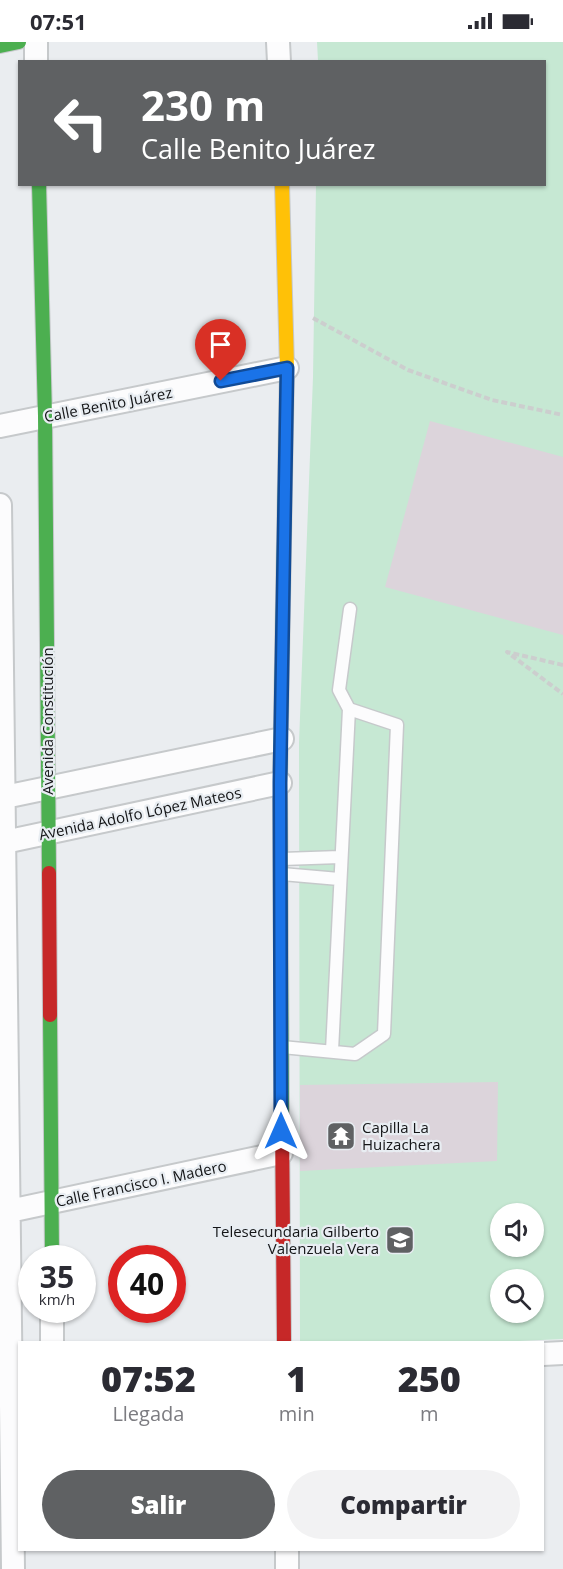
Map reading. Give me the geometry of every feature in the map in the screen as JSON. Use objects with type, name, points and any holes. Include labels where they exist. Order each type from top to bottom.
[{"type":"street","points":[[0,46],[18,42]]},
{"type":"street","points":[[36,42],[36,60]]},
{"type":"street","points":[[279,42],[279,60]]},
{"type":"street","name":"Avenida Constitución","points":[[39,186],[45,416],[52,1245]]},
{"type":"street","points":[[282,186],[287,368],[280,783],[284,1341]]},
{"type":"street","name":"Calle Benito Juárez","points":[[0,426],[287,368]]},
{"type":"street","points":[[0,505],[4,1213],[15,1394],[13,1569]]},
{"type":"street","points":[[2,797],[282,739]]},
{"type":"street","name":"Avenida Adolfo López Mateos","points":[[3,842],[280,783]]},
{"type":"street","name":"Calle Francisco I. Madero","points":[[4,1213],[281,1153]]},
{"type":"street","points":[[52,1323],[52,1341]]},
{"type":"street","points":[[544,1354],[563,1353]]},
{"type":"street","points":[[287,1551],[287,1569]]},
{"type":"lane","points":[[332,1051],[349,709],[339,690],[350,609]]},
{"type":"lane","points":[[281,1047],[355,1054],[384,1034],[397,725],[349,709]]},
{"type":"lane","points":[[281,859],[340,857]]},
{"type":"lane","points":[[281,874],[339,879]]},
{"type":"path","points":[[286,303],[408,370],[492,400],[563,415]]},
{"type":"path","points":[[563,665],[507,651],[563,694]]},
{"type":"green space","points":[[317,42],[563,42],[563,1339],[300,1341],[299,743],[313,377],[316,186],[546,186],[546,60],[318,60]]},
{"type":"building","points":[[430,421],[563,457],[563,635],[385,587]]},
{"type":"building","name":"Capilla La Huizachera","points":[[498,1082],[497,1161],[300,1171],[300,1085]]},
{"type":"traffic: fast","points":[[0,46],[19,42]]},
{"type":"traffic: fast","points":[[39,186],[45,416],[49,873]]},
{"type":"traffic: fast","points":[[282,1123],[280,783],[285,481]]},
{"type":"traffic: fast","points":[[50,1015],[52,1245]]},
{"type":"traffic: slow","points":[[282,186],[287,368],[285,481]]},
{"type":"traffic: jam","points":[[49,873],[50,1015]]},
{"type":"traffic: jam","points":[[282,1123],[284,1341]]},
{"type":"place","name":"Capilla La Huizachera","points":[[341,1136]]},
{"type":"place","name":"Telesecundaria Gilberto Valenzuela Vera","points":[[400,1240]]},
{"type":"route","points":[[221,381],[287,368],[280,783],[281,1131]]}]
